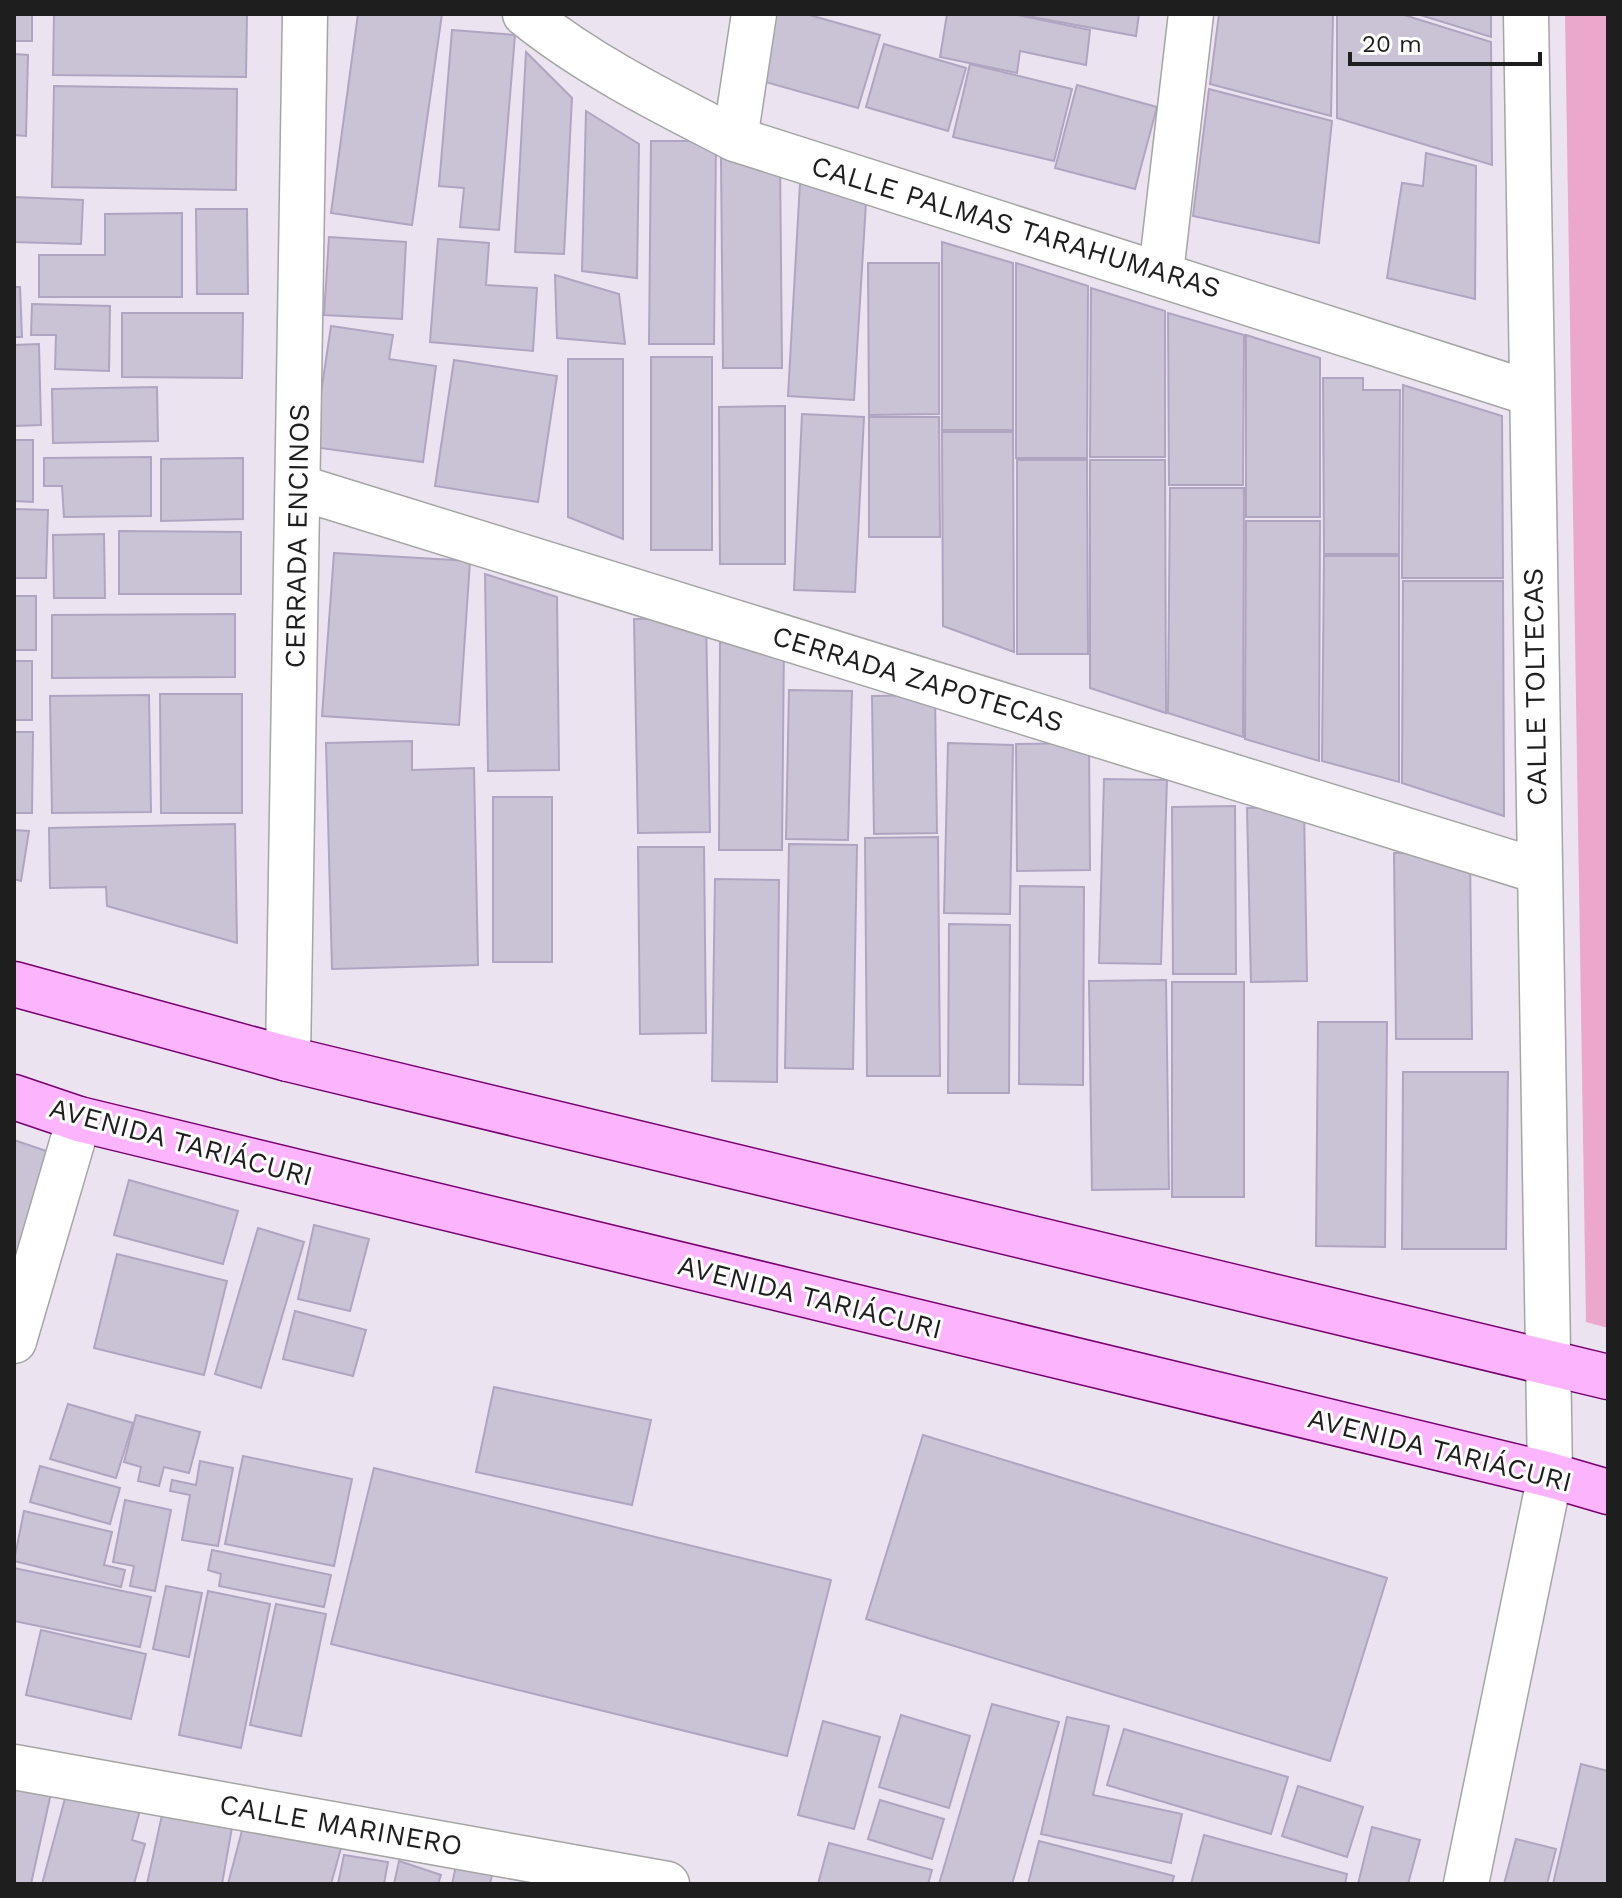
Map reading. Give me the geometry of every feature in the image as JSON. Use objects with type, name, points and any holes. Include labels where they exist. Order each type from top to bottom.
[{"type":"street","name":"CERRADA ENCINOS","points":[[288,1059],[305,14]]},
{"type":"street","name":"CALLE PALMAS TARAHUMARAS","points":[[525,14],[549,34],[650,95],[735,139],[1161,272],[1530,393]]},
{"type":"street","points":[[735,139],[754,14]]},
{"type":"street","points":[[1161,272],[1191,14]]},
{"type":"street","name":"CALLE TOLTECAS","points":[[1466,1884],[1550,1475],[1526,14]]},
{"type":"street","name":"CERRADA ZAPOTECAS","points":[[298,487],[1538,871]]},
{"type":"street","points":[[14,984],[288,1059],[1608,1377]]},
{"type":"street","name":"AVENIDA TARIÁCURI","points":[[14,1097],[79,1119],[1550,1475],[1608,1492]]},
{"type":"street","points":[[14,1341],[79,1119]]},
{"type":"street","name":"CALLE MARINERO","points":[[14,1767],[667,1884]]},
{"type":"shaded area","points":[[1565,14],[1608,14],[1608,1328],[1586,1322]]},
{"type":"building","points":[[14,14],[32,14],[32,41],[14,41]]},
{"type":"building","points":[[54,14],[247,14],[246,77],[53,75]]},
{"type":"building","points":[[358,14],[442,14],[412,225],[331,213]]},
{"type":"building","points":[[769,14],[806,14],[880,35],[858,108],[751,78]]},
{"type":"building","points":[[947,14],[1012,14],[1090,30],[1086,65],[1020,51],[1017,73],[940,57]]},
{"type":"building","points":[[1016,14],[1139,14],[1136,36]]},
{"type":"building","points":[[1219,14],[1333,14],[1331,116],[1210,84]]},
{"type":"building","points":[[1337,14],[1401,14],[1491,42],[1492,165],[1337,118]]},
{"type":"building","points":[[1417,14],[1491,14],[1491,37]]},
{"type":"building","points":[[452,30],[515,35],[499,230],[460,227],[464,188],[439,186]]},
{"type":"building","points":[[884,44],[966,68],[948,131],[866,107]]},
{"type":"building","points":[[526,52],[572,98],[564,254],[515,252]]},
{"type":"building","points":[[14,54],[28,55],[26,136],[14,135]]},
{"type":"building","points":[[970,64],[1072,89],[1054,161],[953,137]]},
{"type":"building","points":[[1077,85],[1157,107],[1135,189],[1055,168]]},
{"type":"building","points":[[54,86],[237,89],[236,190],[52,187]]},
{"type":"building","points":[[1209,89],[1332,121],[1319,243],[1193,216]]},
{"type":"building","points":[[586,111],[639,144],[637,278],[582,271]]},
{"type":"building","points":[[651,141],[716,141],[714,344],[649,344]]},
{"type":"building","points":[[1426,153],[1476,166],[1475,299],[1387,278],[1402,183],[1423,186]]},
{"type":"building","points":[[721,158],[780,158],[782,368],[723,368]]},
{"type":"building","points":[[800,183],[867,186],[854,400],[788,396]]},
{"type":"building","points":[[14,197],[83,200],[81,244],[14,242]]},
{"type":"building","points":[[196,209],[247,209],[248,294],[197,294]]},
{"type":"building","points":[[182,213],[182,297],[39,297],[39,255],[105,255],[105,214]]},
{"type":"building","points":[[329,237],[406,242],[402,319],[324,315]]},
{"type":"building","points":[[438,239],[489,243],[486,285],[537,288],[533,351],[430,342]]},
{"type":"building","points":[[942,242],[1013,263],[1013,430],[942,430]]},
{"type":"building","points":[[868,263],[939,263],[939,414],[869,415]]},
{"type":"building","points":[[1016,263],[1088,286],[1087,458],[1016,458]]},
{"type":"building","points":[[555,275],[619,294],[625,344],[557,338]]},
{"type":"building","points":[[14,287],[20,287],[22,337],[14,337]]},
{"type":"building","points":[[1091,288],[1165,311],[1165,457],[1090,457]]},
{"type":"building","points":[[32,304],[110,306],[109,371],[55,369],[56,335],[31,335]]},
{"type":"building","points":[[122,313],[243,313],[242,378],[122,377]]},
{"type":"building","points":[[1168,313],[1244,335],[1243,485],[1169,485]]},
{"type":"building","points":[[331,326],[393,335],[389,359],[436,366],[423,462],[313,447]]},
{"type":"building","points":[[1246,335],[1320,358],[1320,517],[1246,517]]},
{"type":"building","points":[[39,344],[41,425],[14,426],[14,345]]},
{"type":"building","points":[[651,357],[712,357],[712,550],[651,550]]},
{"type":"building","points":[[568,359],[623,359],[623,539],[568,517]]},
{"type":"building","points":[[454,360],[557,376],[538,502],[435,486]]},
{"type":"building","points":[[1323,378],[1363,378],[1363,390],[1400,390],[1399,554],[1324,554]]},
{"type":"building","points":[[1403,385],[1502,416],[1503,578],[1402,578]]},
{"type":"building","points":[[157,387],[158,441],[53,443],[52,389]]},
{"type":"building","points":[[785,406],[785,564],[720,564],[719,407]]},
{"type":"building","points":[[802,414],[864,417],[855,592],[794,590]]},
{"type":"building","points":[[869,417],[939,417],[940,537],[869,537]]},
{"type":"building","points":[[942,432],[1013,432],[1014,652],[943,626]]},
{"type":"building","points":[[14,440],[33,440],[33,502],[14,501]]},
{"type":"building","points":[[151,457],[151,516],[64,517],[62,486],[44,486],[44,458]]},
{"type":"building","points":[[243,458],[243,519],[161,521],[161,459]]},
{"type":"building","points":[[1017,460],[1087,460],[1088,654],[1017,654]]},
{"type":"building","points":[[1090,460],[1165,460],[1166,713],[1090,688]]},
{"type":"building","points":[[1170,488],[1244,488],[1243,737],[1168,713]]},
{"type":"building","points":[[14,509],[48,510],[46,578],[14,578]]},
{"type":"building","points":[[1246,521],[1320,521],[1319,761],[1245,739]]},
{"type":"building","points":[[119,531],[241,532],[241,594],[119,594]]},
{"type":"building","points":[[104,534],[105,598],[54,598],[53,535]]},
{"type":"building","points":[[334,553],[470,561],[459,725],[322,716]]},
{"type":"building","points":[[1324,556],[1399,556],[1399,782],[1322,761]]},
{"type":"building","points":[[485,574],[557,597],[559,770],[488,771]]},
{"type":"building","points":[[1403,581],[1503,581],[1504,816],[1402,783]]},
{"type":"building","points":[[14,596],[36,596],[36,650],[14,650]]},
{"type":"building","points":[[235,614],[235,677],[52,678],[52,615]]},
{"type":"building","points":[[706,618],[710,832],[638,833],[634,619]]},
{"type":"building","points":[[720,640],[784,640],[782,850],[719,850]]},
{"type":"building","points":[[14,661],[32,661],[32,720],[14,720]]},
{"type":"building","points":[[789,690],[852,691],[848,840],[786,839]]},
{"type":"building","points":[[160,694],[242,694],[242,813],[161,813]]},
{"type":"building","points":[[149,695],[151,812],[52,813],[50,696]]},
{"type":"building","points":[[935,695],[937,833],[874,834],[872,696]]},
{"type":"building","points":[[14,732],[33,732],[32,813],[14,813]]},
{"type":"building","points":[[412,741],[412,770],[474,768],[478,965],[332,969],[326,743]]},
{"type":"building","points":[[948,743],[1013,745],[1010,914],[944,913]]},
{"type":"building","points":[[1089,743],[1090,870],[1017,871],[1016,744]]},
{"type":"building","points":[[1104,779],[1167,780],[1161,964],[1099,963]]},
{"type":"building","points":[[493,797],[552,797],[552,962],[493,962]]},
{"type":"building","points":[[1235,806],[1236,974],[1173,974],[1172,807]]},
{"type":"building","points":[[1304,807],[1307,981],[1251,982],[1247,808]]},
{"type":"building","points":[[235,824],[237,943],[107,906],[106,887],[50,888],[49,828]]},
{"type":"building","points":[[14,830],[29,831],[21,881],[14,879]]},
{"type":"building","points":[[938,837],[940,1076],[867,1076],[865,838]]},
{"type":"building","points":[[789,844],[857,845],[853,1069],[785,1068]]},
{"type":"building","points":[[638,847],[704,847],[706,1033],[640,1034]]},
{"type":"building","points":[[1470,852],[1472,1039],[1396,1039],[1394,853]]},
{"type":"building","points":[[715,879],[779,880],[777,1082],[712,1081]]},
{"type":"building","points":[[1020,886],[1084,887],[1083,1085],[1019,1084]]},
{"type":"building","points":[[949,924],[1010,925],[1009,1093],[948,1093]]},
{"type":"building","points":[[1166,980],[1169,1189],[1092,1190],[1089,981]]},
{"type":"building","points":[[1172,982],[1244,982],[1244,1197],[1172,1197]]},
{"type":"building","points":[[1318,1022],[1387,1022],[1385,1247],[1316,1246]]},
{"type":"building","points":[[1403,1072],[1508,1072],[1506,1249],[1402,1249]]},
{"type":"building","points":[[14,1140],[49,1152],[14,1261]]},
{"type":"building","points":[[129,1180],[238,1211],[223,1264],[114,1235]]},
{"type":"building","points":[[314,1225],[369,1239],[350,1311],[298,1299]]},
{"type":"building","points":[[258,1228],[304,1242],[261,1388],[215,1374]]},
{"type":"building","points":[[117,1254],[227,1281],[204,1375],[94,1348]]},
{"type":"building","points":[[295,1311],[366,1330],[353,1376],[283,1359]]},
{"type":"building","points":[[494,1387],[651,1420],[632,1505],[476,1472]]},
{"type":"building","points":[[68,1404],[133,1423],[116,1478],[50,1459]]},
{"type":"building","points":[[136,1415],[200,1432],[189,1473],[164,1467],[159,1486],[138,1481],[141,1467],[124,1462]]},
{"type":"building","points":[[923,1435],[1387,1578],[1330,1761],[866,1619]]},
{"type":"building","points":[[243,1456],[352,1479],[334,1566],[225,1544]]},
{"type":"building","points":[[200,1461],[233,1468],[218,1546],[182,1540],[190,1495],[170,1491],[172,1480],[196,1485]]},
{"type":"building","points":[[40,1466],[120,1488],[110,1524],[30,1502]]},
{"type":"building","points":[[374,1468],[831,1580],[787,1756],[331,1644]]},
{"type":"building","points":[[125,1500],[171,1510],[155,1591],[130,1586],[134,1566],[113,1562]]},
{"type":"building","points":[[24,1511],[112,1532],[104,1565],[125,1570],[121,1587],[14,1561]]},
{"type":"building","points":[[212,1550],[331,1575],[324,1607],[219,1586],[221,1574],[208,1570]]},
{"type":"building","points":[[14,1568],[151,1597],[140,1647],[14,1621]]},
{"type":"building","points":[[166,1586],[202,1593],[189,1657],[153,1649]]},
{"type":"building","points":[[208,1591],[270,1604],[241,1748],[179,1735]]},
{"type":"building","points":[[276,1604],[326,1614],[301,1736],[250,1725]]},
{"type":"building","points":[[41,1630],[146,1654],[131,1719],[26,1695]]},
{"type":"building","points":[[992,1704],[1059,1722],[1012,1884],[939,1884]]},
{"type":"building","points":[[901,1715],[970,1736],[949,1808],[879,1787]]},
{"type":"building","points":[[1067,1717],[1109,1726],[1093,1795],[1182,1814],[1171,1863],[1041,1834]]},
{"type":"building","points":[[823,1721],[880,1737],[854,1829],[798,1815]]},
{"type":"building","points":[[1124,1729],[1288,1777],[1271,1834],[1107,1785]]},
{"type":"building","points":[[1581,1764],[1608,1771],[1608,1884],[1553,1884]]},
{"type":"building","points":[[14,1776],[53,1784],[31,1884],[14,1884]]},
{"type":"building","points":[[1298,1786],[1363,1807],[1347,1857],[1282,1836]]},
{"type":"building","points":[[67,1791],[140,1810],[132,1840],[145,1844],[134,1884],[42,1884]]},
{"type":"building","points":[[880,1800],[944,1819],[932,1859],[868,1839]]},
{"type":"building","points":[[165,1801],[234,1816],[222,1884],[147,1884]]},
{"type":"building","points":[[244,1823],[341,1848],[331,1884],[228,1884]]},
{"type":"building","points":[[1372,1827],[1420,1840],[1408,1884],[1358,1884]]},
{"type":"building","points":[[1204,1835],[1347,1874],[1345,1884],[1191,1884]]},
{"type":"building","points":[[1516,1839],[1556,1849],[1547,1884],[1504,1884]]},
{"type":"building","points":[[1039,1841],[1174,1876],[1172,1884],[1028,1884]]},
{"type":"building","points":[[829,1843],[932,1870],[928,1884],[818,1884]]},
{"type":"building","points":[[344,1855],[388,1862],[384,1884],[338,1884]]},
{"type":"building","points":[[399,1861],[441,1875],[438,1884],[394,1884]]},
{"type":"building","points":[[456,1866],[492,1874],[490,1884],[452,1884]]}]
